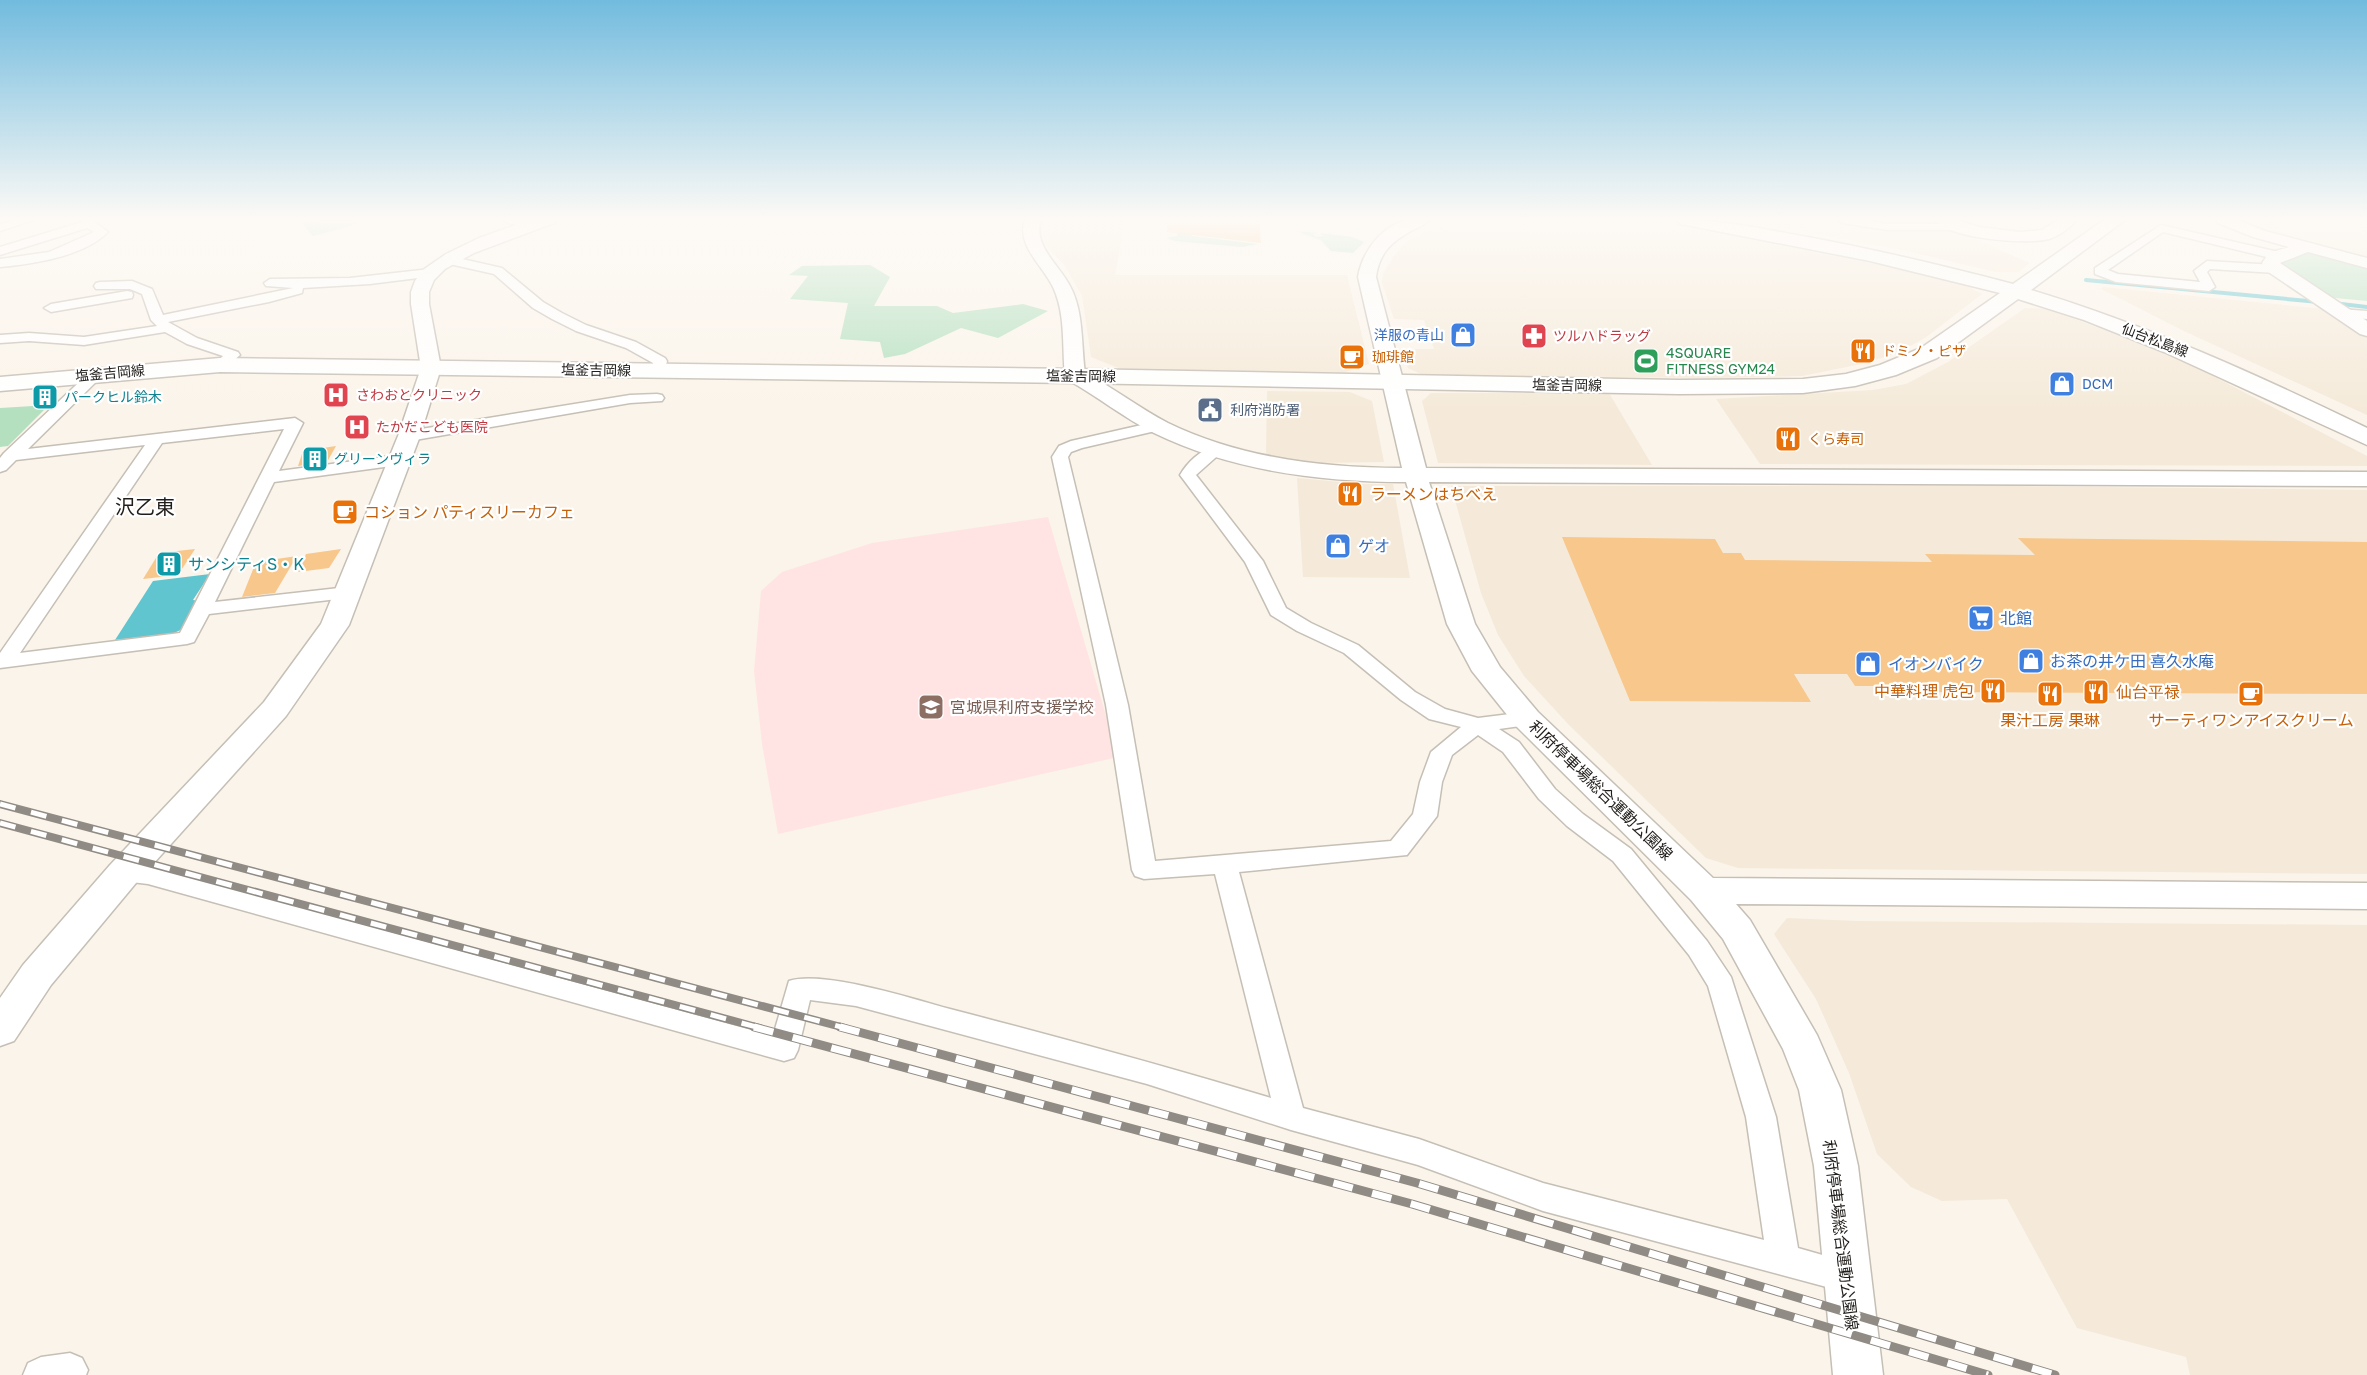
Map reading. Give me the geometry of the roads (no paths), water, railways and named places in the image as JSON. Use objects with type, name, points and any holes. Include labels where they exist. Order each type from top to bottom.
[{"type":"main road","name":"仙台松島線","points":[[1999,284],[2020,289],[2174,346],[2367,438]]},
{"type":"main road","name":"仙台松島線","points":[[2002,284],[2139,325],[2220,356],[2275,380],[2367,426]]},
{"type":"main road","name":"塩釜吉岡線","points":[[0,384],[220,365],[1075,376],[1751,388],[1832,383],[1888,370],[1929,353],[2027,284]]},
{"type":"street","points":[[296,284],[326,284]]},
{"type":"street","points":[[0,1030],[37,975],[123,874],[275,709],[335,625],[404,448],[431,368],[419,294],[422,284]]},
{"type":"street","points":[[513,284],[538,305],[557,316],[581,328],[631,345],[660,361],[659,371]]},
{"type":"street","points":[[1061,284],[1069,315],[1075,376],[1100,388],[1158,426],[1215,451],[1268,464],[1313,470],[1416,475],[2367,479]]},
{"type":"street","name":"利府停車場総合運動公園線","points":[[1369,284],[1416,475],[1461,624],[1487,671],[1527,719],[1704,891],[1737,930],[1803,1047],[1820,1090],[1836,1166],[1850,1277],[1858,1375]]},
{"type":"street","points":[[2180,284],[2209,287],[2207,284]]},
{"type":"street","points":[[2303,284],[2331,307],[2367,330]]},
{"type":"street","points":[[100,285],[132,285],[148,292],[163,324],[186,338],[233,356],[220,365]]},
{"type":"street","points":[[0,339],[84,341],[163,324],[314,285]]},
{"type":"street","points":[[51,308],[148,292]]},
{"type":"street","points":[[2331,307],[2367,315]]},
{"type":"street","points":[[5,462],[96,374]]},
{"type":"street","points":[[267,478],[630,399],[657,398]]},
{"type":"street","points":[[3,661],[187,638],[295,423],[157,439],[5,462]]},
{"type":"street","points":[[1158,426],[1077,444],[1065,449],[1060,457],[1117,705],[1144,870],[1398,849],[1425,816],[1431,782],[1443,752],[1478,725],[1527,719]]},
{"type":"street","points":[[3,661],[157,439]]},
{"type":"street","points":[[1215,451],[1193,467],[1188,475],[1254,561],[1278,611],[1304,627],[1351,649],[1408,696],[1437,714],[1478,725],[1511,747],[1547,794],[1575,820],[1622,855],[1698,948],[1721,984],[1761,1117],[1783,1258]]},
{"type":"street","points":[[201,609],[348,593]]},
{"type":"street","points":[[1225,865],[1291,1118]]},
{"type":"street","points":[[123,874],[148,875],[784,1050],[799,988],[856,995],[1147,1072],[1291,1118],[1419,1152],[1543,1197],[1850,1277]]},
{"type":"street","points":[[1704,891],[2367,896]]},
{"type":"street","points":[[41,1375],[70,1370],[68,1375]]},
{"type":"water","points":[[210,574],[193,600],[200,601],[187,627],[174,633],[115,640],[153,581]]},
{"type":"waterway","points":[[2130,284],[2319,302]]},
{"type":"waterway","points":[[2333,303],[2367,307]]},
{"type":"railway","points":[[0,804],[845,1028]]},
{"type":"railway","points":[[0,823],[760,1028]]},
{"type":"railway","points":[[754,1027],[1412,1204],[1988,1375]]},
{"type":"railway","points":[[840,1027],[1417,1183],[2055,1375]]},
{"type":"place","name":"洋服の青山","points":[[1463,335]]},
{"type":"place","name":"ツルハドラッグ","points":[[1534,336]]},
{"type":"place","name":"ドミノ・ピザ","points":[[1863,351]]},
{"type":"place","name":"珈琲館","points":[[1352,357]]},
{"type":"place","name":"4SQUARE FITNESS GYM24","points":[[1646,361]]},
{"type":"place","name":"DCM","points":[[2062,384]]},
{"type":"place","name":"さわおとクリニック","points":[[336,395]]},
{"type":"place","name":"パークヒル鈴木","points":[[45,397]]},
{"type":"place","name":"利府消防署","points":[[1210,410]]},
{"type":"place","name":"たかだこども医院","points":[[357,427]]},
{"type":"place","name":"くら寿司","points":[[1788,439]]},
{"type":"place","name":"グリーンヴィラ","points":[[315,459]]},
{"type":"place","name":"ラーメンはちべえ","points":[[1350,494]]},
{"type":"place","name":"コション パティスリーカフェ","points":[[345,512]]},
{"type":"place","name":"ゲオ","points":[[1338,546]]},
{"type":"place","name":"サンシティS・K","points":[[169,564]]},
{"type":"place","name":"北館","points":[[1981,618]]},
{"type":"place","name":"お茶の井ケ田 喜久水庵","points":[[2031,661]]},
{"type":"place","name":"イオンバイク","points":[[1868,664]]},
{"type":"place","name":"中華料理 虎包","points":[[1993,691]]},
{"type":"place","name":"仙台平禄","points":[[2096,692]]},
{"type":"place","name":"果汁工房 果琳","points":[[2050,694]]},
{"type":"place","name":"サーティワンアイスクリーム","points":[[2251,694]]},
{"type":"place","name":"宮城県利府支援学校","points":[[931,707]]},
{"type":"district","name":"沢乙東","points":[[145,507]]}]
